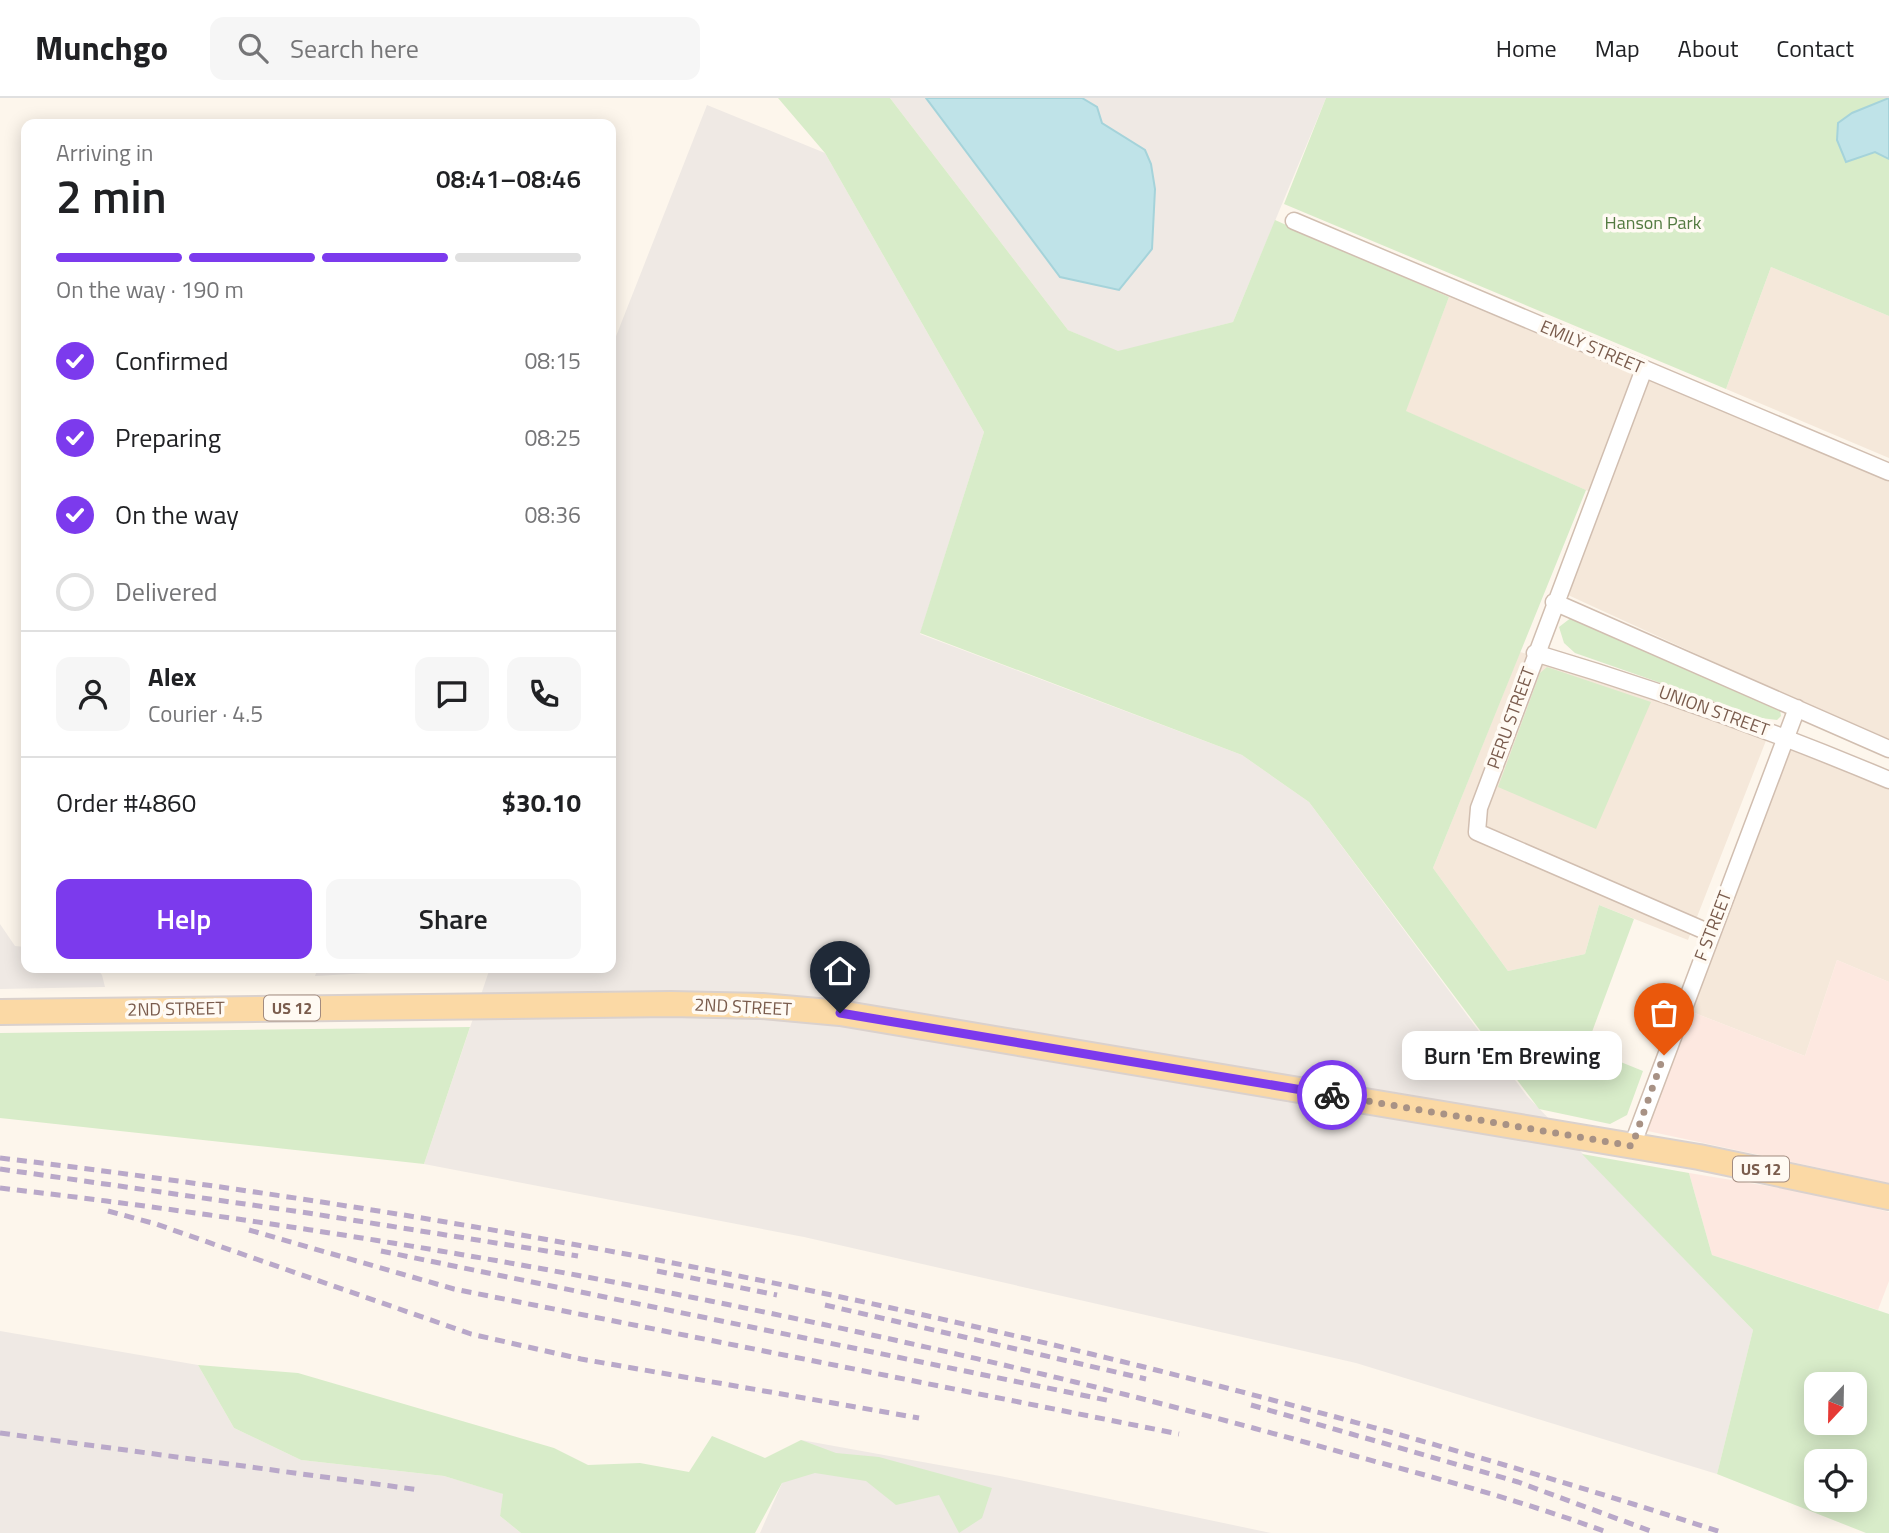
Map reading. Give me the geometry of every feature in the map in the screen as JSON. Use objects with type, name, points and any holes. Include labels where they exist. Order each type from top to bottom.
[{"type":"main road","name":"2ND STREET","points":[[0,1012],[671,1004],[762,1006],[910,1023],[1632,1146],[1830,1182],[1889,1197]]},
{"type":"street","name":"EMILY STREET","points":[[1294,221],[1889,472]]},
{"type":"street","name":"PERU STREET","points":[[1644,369],[1554,602],[1479,808],[1477,832],[1710,933]]},
{"type":"street","name":"UNION STREET","points":[[1554,602],[1889,749]]},
{"type":"street","name":"UNION STREET","points":[[1535,653],[1663,691],[1786,737],[1889,780]]},
{"type":"street","name":"F STREET","points":[[1632,1146],[1797,708]]},
{"type":"shaded area","points":[[890,98],[1326,98],[1233,322],[1118,352],[1068,330]]},
{"type":"shaded area","points":[[707,105],[825,153],[984,432],[920,634],[1242,755],[1309,802],[1527,1096],[1753,1330],[1717,1474],[1356,1363],[804,1237],[424,1164],[488,973],[616,973],[616,336]]},
{"type":"shaded area","points":[[1771,267],[1889,316],[1889,458],[1726,389]]},
{"type":"shaded area","points":[[1449,297],[1889,480],[1889,739],[1799,701],[1568,595],[1604,498],[1405,411]]},
{"type":"shaded area","points":[[1520,652],[1661,696],[1767,738],[1688,940],[1599,905],[1585,954],[1508,971],[1433,868]]},
{"type":"shaded area","points":[[1790,741],[1889,785],[1889,982],[1837,960],[1805,1056],[1687,1010]]},
{"type":"shaded area","points":[[0,924],[15,946],[21,947],[21,973],[100,973],[105,987],[0,989]]},
{"type":"shaded area","points":[[1837,960],[1889,982],[1889,1183],[1643,1130],[1687,1010],[1805,1056]]},
{"type":"shaded area","points":[[316,973],[370,973],[315,976]]},
{"type":"shaded area","points":[[1689,1173],[1822,1195],[1889,1212],[1889,1281],[1878,1310],[1712,1255]]},
{"type":"shaded area","points":[[0,1331],[198,1365],[234,1428],[301,1460],[444,1476],[504,1494],[500,1516],[521,1533],[0,1533]]},
{"type":"shaded area","points":[[801,1440],[1000,1476],[1271,1533],[760,1533]]},
{"type":"green space","points":[[778,98],[890,98],[1068,330],[1118,351],[1233,322],[1275,220],[1449,297],[1406,411],[1586,490],[1433,868],[1508,971],[1585,954],[1599,905],[1634,919],[1586,1048],[1643,1071],[1627,1115],[1610,1124],[1539,1109],[1309,802],[1242,755],[920,633],[984,432],[825,153]]},
{"type":"green space","name":"Hanson Park","points":[[1326,98],[1889,98],[1889,316],[1771,267],[1726,389],[1284,204]]},
{"type":"green space","points":[[1572,617],[1780,709],[1781,716],[1777,720],[1761,718],[1575,653],[1564,643],[1559,627]]},
{"type":"green space","points":[[1547,667],[1651,702],[1596,829],[1498,787],[1540,673]]},
{"type":"green space","points":[[470,1027],[424,1164],[0,1118],[0,1033]]},
{"type":"green space","points":[[1582,1154],[1689,1173],[1712,1255],[1889,1314],[1889,1533],[1866,1533],[1813,1512],[1867,1512],[1867,1449],[1804,1449],[1804,1508],[1717,1474],[1753,1330]]},
{"type":"green space","points":[[198,1365],[298,1373],[554,1448],[588,1465],[640,1463],[689,1472],[712,1436],[765,1458],[801,1440],[836,1453],[879,1457],[992,1488],[982,1518],[959,1533],[939,1495],[896,1505],[866,1481],[815,1473],[782,1483],[755,1533],[521,1533],[500,1516],[503,1494],[444,1476],[301,1460],[234,1428]]},
{"type":"water","points":[[926,98],[1082,98],[1097,107],[1102,123],[1145,150],[1151,164],[1155,189],[1152,249],[1119,290],[1060,277]]},
{"type":"water","points":[[1889,98],[1889,159],[1875,152],[1846,162],[1837,140],[1838,123],[1852,113]]},
{"type":"railway","points":[[0,1158],[219,1187],[437,1221],[654,1259],[871,1304],[1086,1353],[1300,1407],[1513,1468],[1724,1533]]},
{"type":"railway","points":[[0,1169],[308,1213],[578,1256]]},
{"type":"railway","points":[[0,1188],[406,1245],[540,1268],[809,1321],[1075,1382],[1215,1418],[1483,1492],[1609,1533]]},
{"type":"railway","points":[[108,1211],[156,1224],[471,1334],[581,1359],[919,1418]]},
{"type":"railway","points":[[249,1230],[454,1289],[1179,1434]]},
{"type":"railway","points":[[381,1251],[1111,1401]]},
{"type":"railway","points":[[657,1271],[777,1295]]},
{"type":"railway","points":[[825,1305],[1146,1379]]},
{"type":"railway","points":[[1251,1405],[1518,1482],[1656,1533]]},
{"type":"railway","points":[[0,1433],[420,1490]]},
{"type":"way so far","points":[[1332,1095],[1632,1146],[1664,1055]]},
{"type":"place","name":"Burn 'Em Brewing","points":[[1664,1055]]},
{"type":"route","points":[[840,1013],[1332,1095]]}]
